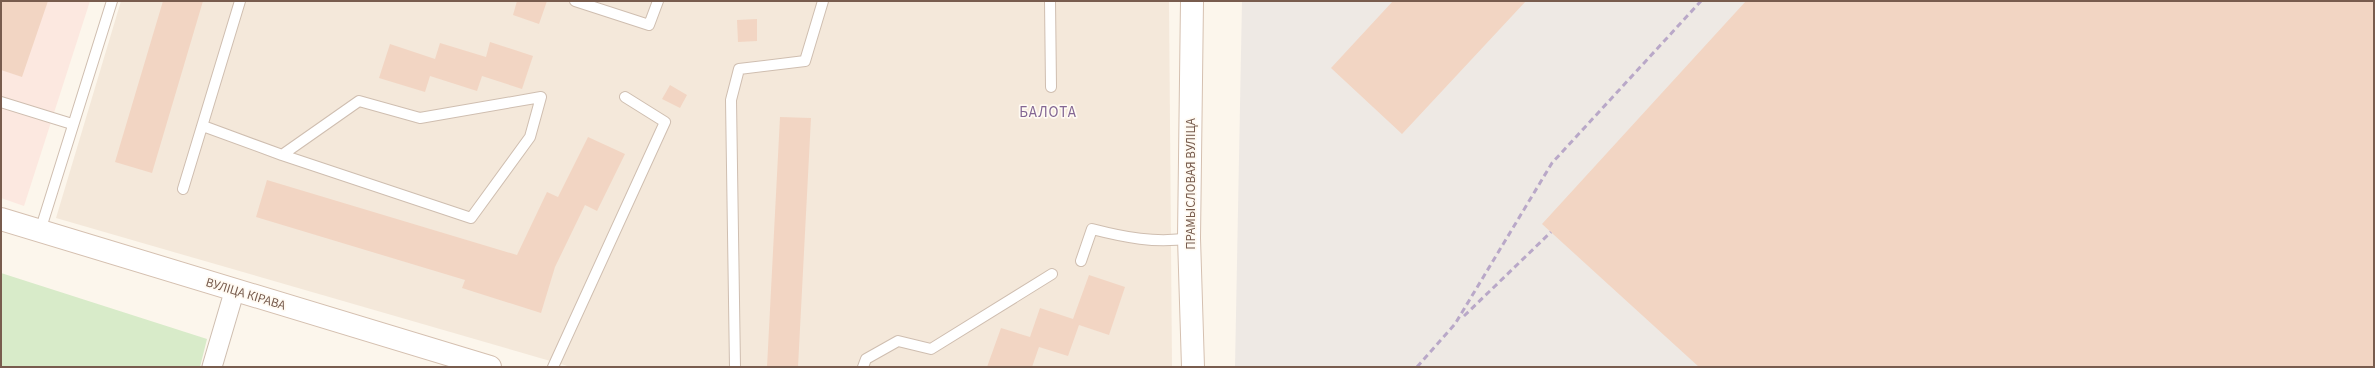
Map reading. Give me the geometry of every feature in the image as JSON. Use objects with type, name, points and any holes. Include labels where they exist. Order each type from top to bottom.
[{"type":"main road","name":"ПРАМЫСЛОВАЯ ВУЛІЦА","points":[[1192,1],[1189,238],[1193,367]]},
{"type":"main road","name":"ВУЛІЦА КІРАВА","points":[[1,219],[490,367]]},
{"type":"street","points":[[212,367],[235,289]]},
{"type":"lane","points":[[40,231],[72,124],[112,1]]},
{"type":"lane","points":[[183,189],[240,1]]},
{"type":"lane","points":[[575,1],[649,25],[658,1]]},
{"type":"lane","points":[[735,367],[731,100],[739,69],[806,61],[823,1]]},
{"type":"lane","points":[[1050,1],[1051,86]]},
{"type":"lane","points":[[203,126],[282,155],[471,218],[530,137],[540,97],[420,118],[359,101],[282,155]]},
{"type":"lane","points":[[553,367],[665,122],[625,97]]},
{"type":"lane","points":[[1,102],[72,124]]},
{"type":"lane","points":[[1081,261],[1092,229],[1121,237],[1172,241],[1189,238]]},
{"type":"lane","points":[[863,367],[866,359],[898,341],[931,349],[1052,274]]},
{"type":"shaded area","points":[[1,1],[90,1],[24,206],[1,198]]},
{"type":"shaded area","points":[[121,1],[1169,1],[1172,367],[571,367],[56,218]]},
{"type":"shaded area","points":[[1242,1],[2374,1],[2374,367],[1235,367]]},
{"type":"green space","points":[[1,273],[207,339],[200,367],[1,367]]},
{"type":"building","points":[[1,1],[48,1],[22,77],[1,70]]},
{"type":"building","points":[[163,1],[203,1],[152,173],[115,162]]},
{"type":"building","points":[[517,1],[547,1],[539,24],[513,15]]},
{"type":"building","points":[[1393,1],[1526,1],[1402,134],[1331,68]]},
{"type":"building","points":[[1746,1],[2374,1],[2374,367],[1699,367],[1542,224]]},
{"type":"building","points":[[757,19],[757,41],[738,42],[737,20]]},
{"type":"building","points":[[490,42],[533,56],[522,89],[482,76],[477,91],[430,76],[425,92],[379,78],[390,44],[435,59],[440,43],[486,57]]},
{"type":"building","points":[[670,85],[687,95],[680,108],[662,99]]},
{"type":"building","points":[[780,117],[811,118],[798,367],[767,367]]},
{"type":"building","points":[[588,137],[625,154],[597,211],[585,205],[555,267],[541,313],[462,288],[465,280],[256,217],[267,180],[517,255],[547,192],[558,197]]},
{"type":"building","points":[[1089,275],[1125,287],[1109,335],[1079,325],[1068,356],[1039,347],[1032,367],[987,367],[1001,328],[1030,337],[1040,308],[1073,319]]},
{"type":"railway","points":[[1417,367],[1455,324],[1552,163],[1701,1]]},
{"type":"railway","points":[[1464,316],[1551,232]]},
{"type":"district","name":"БАЛОТА","points":[[1048,112]]}]
